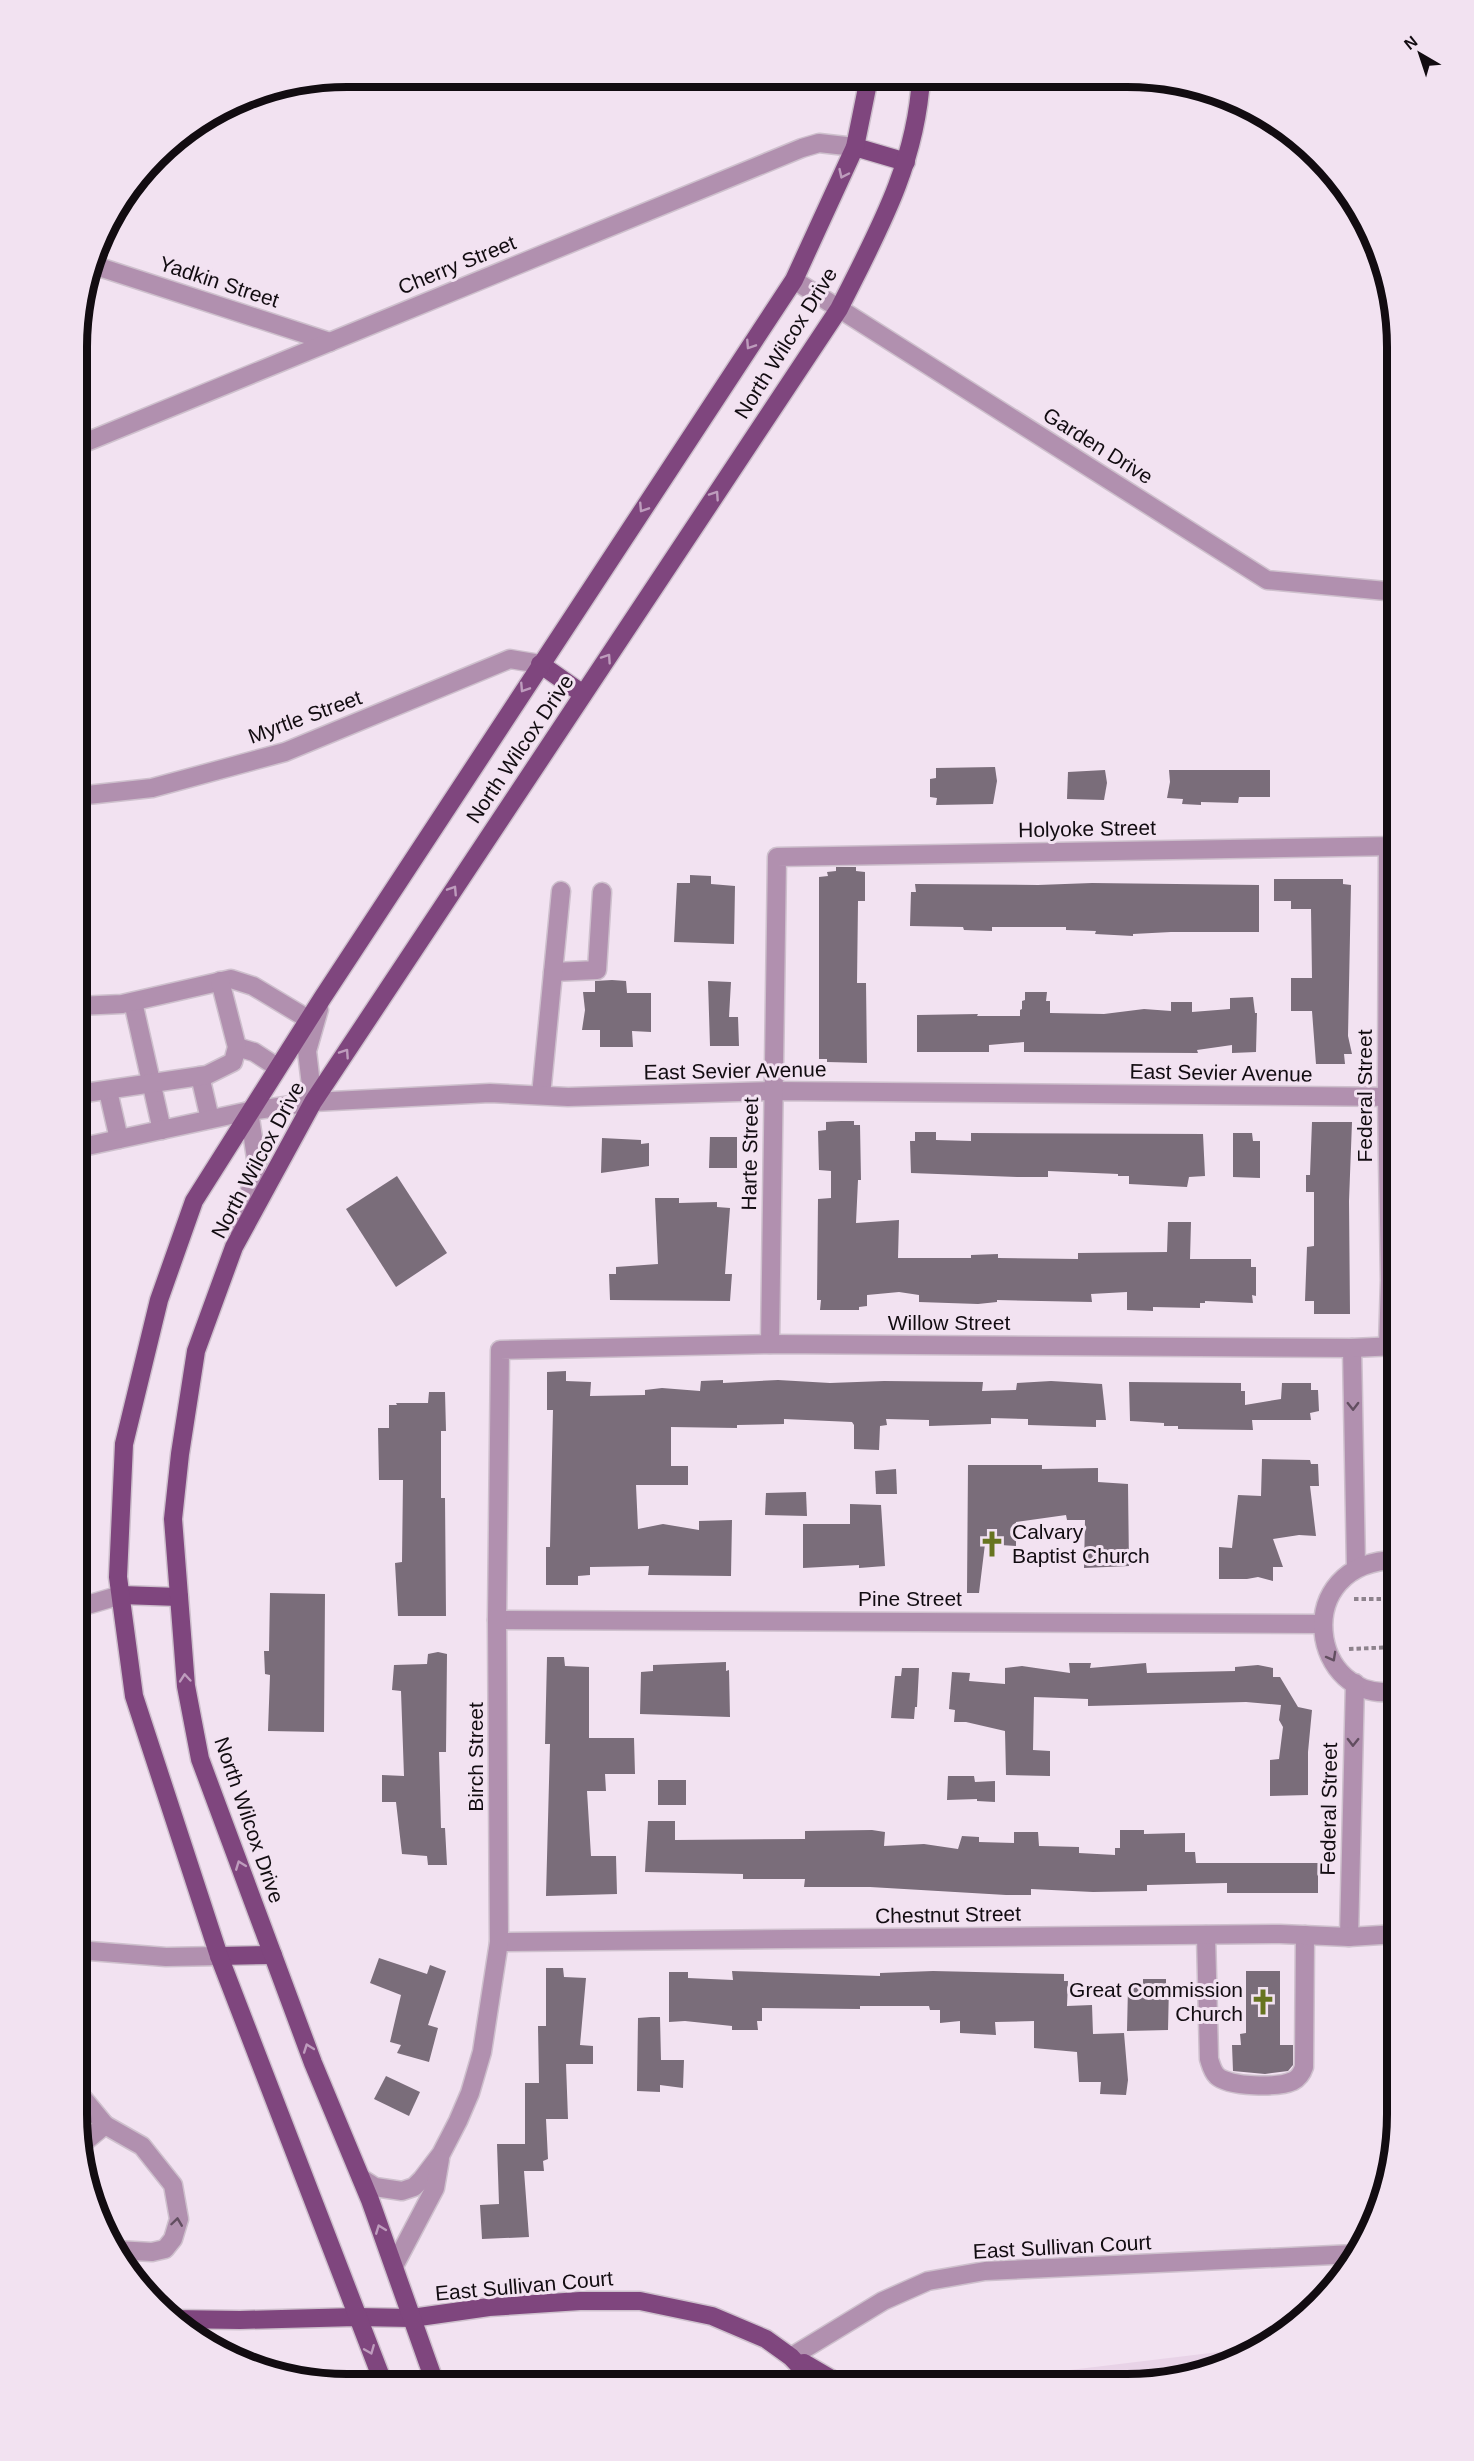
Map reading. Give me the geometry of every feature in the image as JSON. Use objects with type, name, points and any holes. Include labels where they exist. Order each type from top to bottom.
[{"type":"main road","name":"North Wilcox Drive","points":[[380,2374],[219,1956],[134,1696],[118,1577],[124,1444],[159,1300],[194,1201],[308,1019],[794,280],[855,147],[867,87]]},
{"type":"main road","name":"North Wilcox Drive","points":[[432,2374],[361,2178],[313,2062],[200,1759],[186,1686],[173,1519],[180,1454],[196,1352],[234,1246],[313,1102],[839,309],[893,201],[906,162],[919,108],[920,87]]},
{"type":"main road","points":[[855,147],[906,162]]},
{"type":"main road","points":[[540,664],[583,694]]},
{"type":"main road","points":[[121,1595],[179,1597]]},
{"type":"main road","points":[[219,1956],[273,1955]]},
{"type":"main road","name":"East Sullivan Court","points":[[188,2319],[412,2318],[489,2307],[580,2301],[640,2301],[712,2316],[766,2339],[791,2357],[807,2374]]},
{"type":"main road","points":[[791,2357],[822,2374]]},
{"type":"street","name":"Cherry Street","points":[[87,442],[802,148],[819,143],[855,147]]},
{"type":"street","name":"Yadkin Street","points":[[100,267],[330,342]]},
{"type":"street","name":"Garden Drive","points":[[794,280],[1267,580],[1387,591]]},
{"type":"street","name":"Myrtle Street","points":[[87,795],[152,788],[285,753],[510,659],[540,664]]},
{"type":"street","name":"Holyoke Street","points":[[777,857],[1387,846]]},
{"type":"street","name":"Harte Street","points":[[770,1344],[777,857]]},
{"type":"street","points":[[541,1095],[561,891]]},
{"type":"street","points":[[554,972],[597,970],[602,892]]},
{"type":"street","points":[[87,1005],[133,1002],[231,979],[253,986],[308,1019]]},
{"type":"street","points":[[87,1093],[200,1076],[219,1070],[233,1062],[237,1047],[220,981]]},
{"type":"street","points":[[313,1102],[307,1051],[323,996]]},
{"type":"street","points":[[133,1002],[162,1130]]},
{"type":"street","points":[[237,1047],[254,1052],[278,1067]]},
{"type":"street","points":[[200,1076],[210,1119]]},
{"type":"street","points":[[108,1091],[119,1139]]},
{"type":"street","name":"East Sevier Avenue","points":[[87,1146],[249,1111],[313,1102],[490,1093],[568,1097],[774,1091],[1387,1097]]},
{"type":"street","points":[[234,1246],[257,1165],[249,1111]]},
{"type":"street","name":"Willow Street","points":[[500,1350],[770,1344],[1352,1348],[1387,1346]]},
{"type":"street","points":[[1352,1348],[1356,1568]]},
{"type":"street","name":"Birch Street","points":[[361,2178],[375,2187],[402,2192],[414,2187],[422,2179],[441,2154],[470,2092],[482,2052],[499,1942],[497,1620],[500,1350]]},
{"type":"street","points":[[1387,1560],[1376,1561],[1356,1568],[1339,1582],[1329,1598],[1322,1624],[1327,1650],[1341,1672],[1355,1683],[1374,1690],[1387,1691]]},
{"type":"street","points":[[87,1605],[121,1595]]},
{"type":"street","name":"Pine Street","points":[[497,1620],[1322,1624]]},
{"type":"street","name":"Federal Street","points":[[1348,1937],[1355,1683]]},
{"type":"street","points":[[1206,1935],[1209,2059],[1212,2069],[1226,2081],[1270,2085],[1294,2081],[1301,2075],[1304,2067],[1305,1935]]},
{"type":"street","name":"Chestnut Street","points":[[499,1942],[1206,1935],[1348,1937],[1387,1935]]},
{"type":"street","points":[[87,1951],[166,1957],[219,1956]]},
{"type":"street","points":[[87,2104],[105,2125],[142,2146],[173,2185],[179,2218],[173,2239],[165,2249],[152,2252],[126,2251]]},
{"type":"street","points":[[88,2139],[105,2125]]},
{"type":"street","name":"Birch Street","points":[[394,2266],[435,2188],[441,2154]]},
{"type":"street","name":"East Sullivan Court","points":[[791,2357],[883,2301],[928,2281],[985,2271],[1345,2254]]},
{"type":"path","points":[[1329,1598],[1387,1599]]},
{"type":"path","points":[[1327,1650],[1387,1647]]},
{"type":"shaded area","points":[[1235,2350],[1211,2360],[1161,2372],[1037,2374]]},
{"type":"building","points":[[995,767],[997,781],[993,804],[936,805],[937,798],[930,797],[930,779],[936,778],[936,768]]},
{"type":"building","points":[[1105,770],[1107,783],[1104,800],[1067,799],[1068,772]]},
{"type":"building","points":[[1169,770],[1270,770],[1270,797],[1239,797],[1238,803],[1182,804],[1183,799],[1167,798],[1170,782]]},
{"type":"building","points":[[836,867],[856,867],[856,871],[865,872],[865,901],[858,901],[857,983],[866,983],[867,1063],[827,1062],[827,1059],[819,1059],[819,877],[828,876],[827,872],[836,871]]},
{"type":"building","points":[[690,875],[711,876],[711,884],[735,886],[734,944],[674,942],[677,883],[690,883]]},
{"type":"building","points":[[1274,879],[1343,879],[1343,884],[1351,885],[1348,1036],[1352,1054],[1344,1054],[1345,1064],[1316,1064],[1312,1011],[1291,1011],[1291,978],[1312,978],[1311,909],[1291,909],[1291,901],[1274,901]]},
{"type":"building","points":[[915,884],[1259,885],[1259,932],[1171,932],[1133,934],[1133,936],[1095,934],[1096,931],[1066,930],[1066,927],[992,927],[992,931],[964,930],[963,927],[910,926],[911,892],[916,892]]},
{"type":"building","points":[[595,981],[626,981],[627,993],[651,993],[651,1032],[632,1031],[633,1047],[600,1047],[600,1030],[582,1030],[585,1010],[583,992],[595,992]]},
{"type":"building","points":[[708,981],[731,982],[729,1017],[738,1017],[739,1046],[710,1046]]},
{"type":"building","points":[[1025,992],[1047,992],[1046,1001],[1050,1001],[1050,1013],[1104,1014],[1144,1009],[1171,1011],[1171,1002],[1192,1002],[1192,1012],[1230,1009],[1230,998],[1253,997],[1255,1013],[1257,1013],[1256,1052],[1232,1053],[1232,1045],[1197,1050],[1198,1053],[1024,1052],[1024,1042],[989,1045],[989,1052],[917,1052],[917,1015],[1020,1016]]},
{"type":"building","points":[[854,1121],[854,1125],[860,1125],[861,1180],[858,1180],[856,1223],[899,1220],[898,1258],[971,1258],[971,1255],[998,1254],[998,1258],[1078,1259],[1078,1253],[1167,1252],[1168,1222],[1191,1222],[1190,1259],[1251,1259],[1251,1267],[1256,1267],[1256,1296],[1252,1295],[1253,1303],[1205,1301],[1205,1303],[1200,1303],[1200,1308],[1153,1307],[1153,1311],[1127,1310],[1127,1292],[1091,1294],[1092,1302],[997,1300],[997,1302],[978,1304],[919,1302],[919,1295],[899,1292],[867,1295],[867,1306],[859,1307],[859,1310],[820,1310],[821,1300],[817,1300],[818,1199],[831,1198],[831,1171],[819,1170],[818,1131],[826,1130],[826,1122]]},
{"type":"building","points":[[1312,1122],[1352,1122],[1349,1201],[1350,1314],[1314,1314],[1314,1301],[1305,1301],[1307,1247],[1314,1246],[1314,1192],[1306,1192],[1306,1175],[1310,1175]]},
{"type":"building","points":[[915,1132],[936,1132],[936,1140],[971,1141],[971,1133],[1203,1134],[1205,1176],[1189,1177],[1187,1187],[1129,1184],[1129,1176],[1118,1176],[1118,1174],[1048,1171],[1048,1177],[1017,1177],[911,1173],[910,1141],[915,1141]]},
{"type":"building","points":[[1233,1133],[1252,1133],[1253,1141],[1260,1141],[1260,1178],[1233,1177]]},
{"type":"building","points":[[710,1137],[737,1137],[737,1168],[709,1168]]},
{"type":"building","points":[[602,1138],[641,1140],[641,1144],[649,1143],[649,1166],[601,1173]]},
{"type":"building","points":[[397,1176],[447,1253],[396,1287],[346,1209]]},
{"type":"building","points":[[655,1198],[679,1198],[679,1203],[717,1202],[717,1207],[730,1208],[725,1274],[732,1274],[730,1301],[610,1300],[609,1274],[616,1274],[616,1267],[658,1264]]},
{"type":"building","points":[[566,1371],[566,1381],[591,1382],[590,1396],[645,1395],[645,1390],[662,1388],[700,1391],[701,1381],[723,1380],[723,1383],[778,1380],[830,1383],[983,1382],[982,1391],[1016,1390],[1017,1383],[1051,1381],[1102,1384],[1106,1420],[1096,1420],[1096,1427],[1028,1425],[1028,1419],[991,1418],[991,1424],[929,1426],[929,1420],[886,1419],[887,1425],[880,1426],[879,1450],[854,1449],[852,1422],[784,1419],[784,1424],[737,1425],[737,1428],[671,1427],[671,1466],[688,1466],[688,1485],[636,1485],[638,1529],[663,1524],[699,1530],[699,1521],[732,1520],[731,1576],[648,1575],[649,1566],[590,1567],[590,1575],[578,1576],[578,1585],[546,1585],[546,1547],[550,1547],[553,1410],[547,1410],[547,1372]]},
{"type":"building","points":[[1129,1382],[1241,1383],[1241,1391],[1245,1391],[1245,1405],[1281,1399],[1282,1383],[1311,1383],[1311,1390],[1318,1390],[1319,1411],[1310,1413],[1311,1420],[1252,1420],[1253,1430],[1178,1429],[1178,1426],[1164,1426],[1164,1423],[1130,1421]]},
{"type":"building","points":[[429,1392],[445,1392],[446,1431],[441,1431],[441,1498],[445,1498],[446,1616],[398,1616],[395,1563],[402,1562],[403,1480],[379,1480],[378,1428],[389,1428],[389,1405],[428,1403]]},
{"type":"building","points":[[1262,1459],[1310,1460],[1311,1464],[1318,1464],[1319,1486],[1310,1486],[1316,1536],[1299,1535],[1273,1539],[1283,1567],[1273,1567],[1273,1581],[1258,1577],[1219,1579],[1219,1547],[1232,1548],[1238,1495],[1261,1496]]},
{"type":"building","name":"Calvary Baptist Church","points":[[968,1465],[1042,1465],[1042,1469],[1098,1468],[1098,1482],[1128,1484],[1129,1566],[1084,1568],[1085,1520],[1067,1520],[1066,1515],[1016,1522],[1016,1546],[985,1544],[979,1593],[967,1593]]},
{"type":"building","points":[[896,1469],[897,1494],[876,1494],[875,1471]]},
{"type":"building","points":[[806,1492],[807,1516],[765,1515],[766,1493]]},
{"type":"building","points":[[850,1504],[881,1505],[885,1566],[803,1568],[803,1524],[850,1524]]},
{"type":"building","points":[[270,1593],[325,1594],[324,1732],[268,1731],[270,1675],[265,1674],[264,1651],[269,1651]]},
{"type":"building","points":[[438,1652],[447,1654],[446,1752],[439,1752],[441,1828],[445,1828],[447,1865],[428,1865],[427,1856],[402,1854],[396,1802],[382,1802],[382,1775],[404,1776],[401,1691],[392,1690],[394,1665],[427,1664],[428,1654]]},
{"type":"building","points":[[547,1657],[564,1657],[565,1666],[589,1667],[589,1738],[634,1738],[635,1774],[605,1774],[606,1791],[587,1791],[591,1856],[616,1856],[617,1894],[546,1896],[550,1744],[545,1744]]},
{"type":"building","points":[[726,1662],[726,1671],[729,1670],[730,1717],[640,1714],[641,1672],[653,1671],[653,1665]]},
{"type":"building","points":[[1069,1663],[1091,1663],[1090,1668],[1146,1663],[1147,1673],[1235,1671],[1235,1667],[1258,1665],[1273,1668],[1273,1677],[1280,1677],[1298,1707],[1312,1710],[1308,1752],[1308,1795],[1270,1796],[1270,1760],[1279,1759],[1283,1727],[1279,1720],[1281,1705],[1246,1702],[1088,1706],[1088,1699],[1034,1697],[1033,1750],[1050,1751],[1050,1776],[1006,1775],[1005,1731],[966,1722],[954,1722],[955,1710],[949,1709],[952,1672],[970,1673],[969,1681],[1005,1684],[1005,1668],[1022,1666],[1070,1673]]},
{"type":"building","points":[[902,1668],[919,1668],[917,1707],[915,1707],[914,1719],[891,1718],[895,1676],[901,1676]]},
{"type":"building","points":[[948,1776],[974,1776],[975,1782],[995,1781],[995,1802],[977,1801],[977,1799],[947,1800]]},
{"type":"building","points":[[658,1780],[686,1780],[686,1805],[658,1805]]},
{"type":"building","points":[[648,1821],[675,1821],[675,1840],[805,1839],[805,1831],[872,1830],[885,1832],[884,1846],[924,1844],[958,1849],[962,1836],[979,1837],[979,1842],[1014,1843],[1014,1832],[1038,1832],[1039,1846],[1079,1847],[1079,1853],[1115,1855],[1115,1848],[1120,1848],[1120,1830],[1144,1830],[1144,1834],[1185,1833],[1185,1852],[1195,1852],[1196,1863],[1318,1863],[1318,1893],[1227,1893],[1227,1883],[1147,1885],[1147,1891],[1093,1892],[1031,1889],[1031,1895],[1006,1895],[870,1887],[804,1887],[805,1879],[743,1879],[743,1874],[645,1872]]},
{"type":"building","points":[[379,1958],[427,1974],[430,1965],[446,1971],[428,2025],[438,2028],[429,2062],[397,2053],[401,2045],[390,2042],[401,1995],[370,1983]]},
{"type":"building","points":[[546,1968],[563,1968],[564,1977],[586,1978],[580,2045],[593,2046],[593,2064],[566,2064],[568,2119],[546,2119],[548,2159],[543,2161],[544,2171],[524,2171],[529,2237],[482,2239],[480,2205],[499,2204],[497,2144],[525,2144],[525,2083],[539,2083],[538,2026],[546,2026]]},
{"type":"building","points":[[732,1971],[880,1976],[880,1973],[933,1971],[1064,1974],[1064,1981],[1068,1981],[1067,2006],[1092,2005],[1093,2034],[1124,2033],[1128,2080],[1126,2095],[1100,2094],[1101,2082],[1079,2082],[1077,2052],[1034,2048],[1034,2021],[995,2022],[996,2035],[960,2033],[960,2021],[940,2023],[940,2010],[930,2010],[929,2006],[860,2006],[860,2009],[762,2008],[762,2021],[757,2021],[758,2030],[732,2030],[732,2026],[685,2021],[669,2022],[669,1972],[688,1972],[688,1978],[733,1980]]},
{"type":"building","name":"Great Commission Church","points":[[1246,1971],[1280,1971],[1280,2045],[1293,2045],[1293,2065],[1288,2071],[1265,2074],[1233,2071],[1232,2045],[1241,2045],[1240,2034],[1246,2033]]},
{"type":"building","points":[[1143,1979],[1166,1979],[1166,1985],[1169,1985],[1168,2030],[1127,2031],[1128,1987],[1140,1987],[1143,1985]]},
{"type":"building","points":[[660,2017],[661,2060],[684,2060],[683,2088],[660,2085],[660,2092],[637,2091],[638,2018]]},
{"type":"building","points":[[386,2076],[420,2092],[409,2116],[374,2099]]},
{"type":"place","name":"Calvary Baptist Church","points":[[992,1544]]},
{"type":"place","name":"Great Commission Church","points":[[1263,2002]]}]
